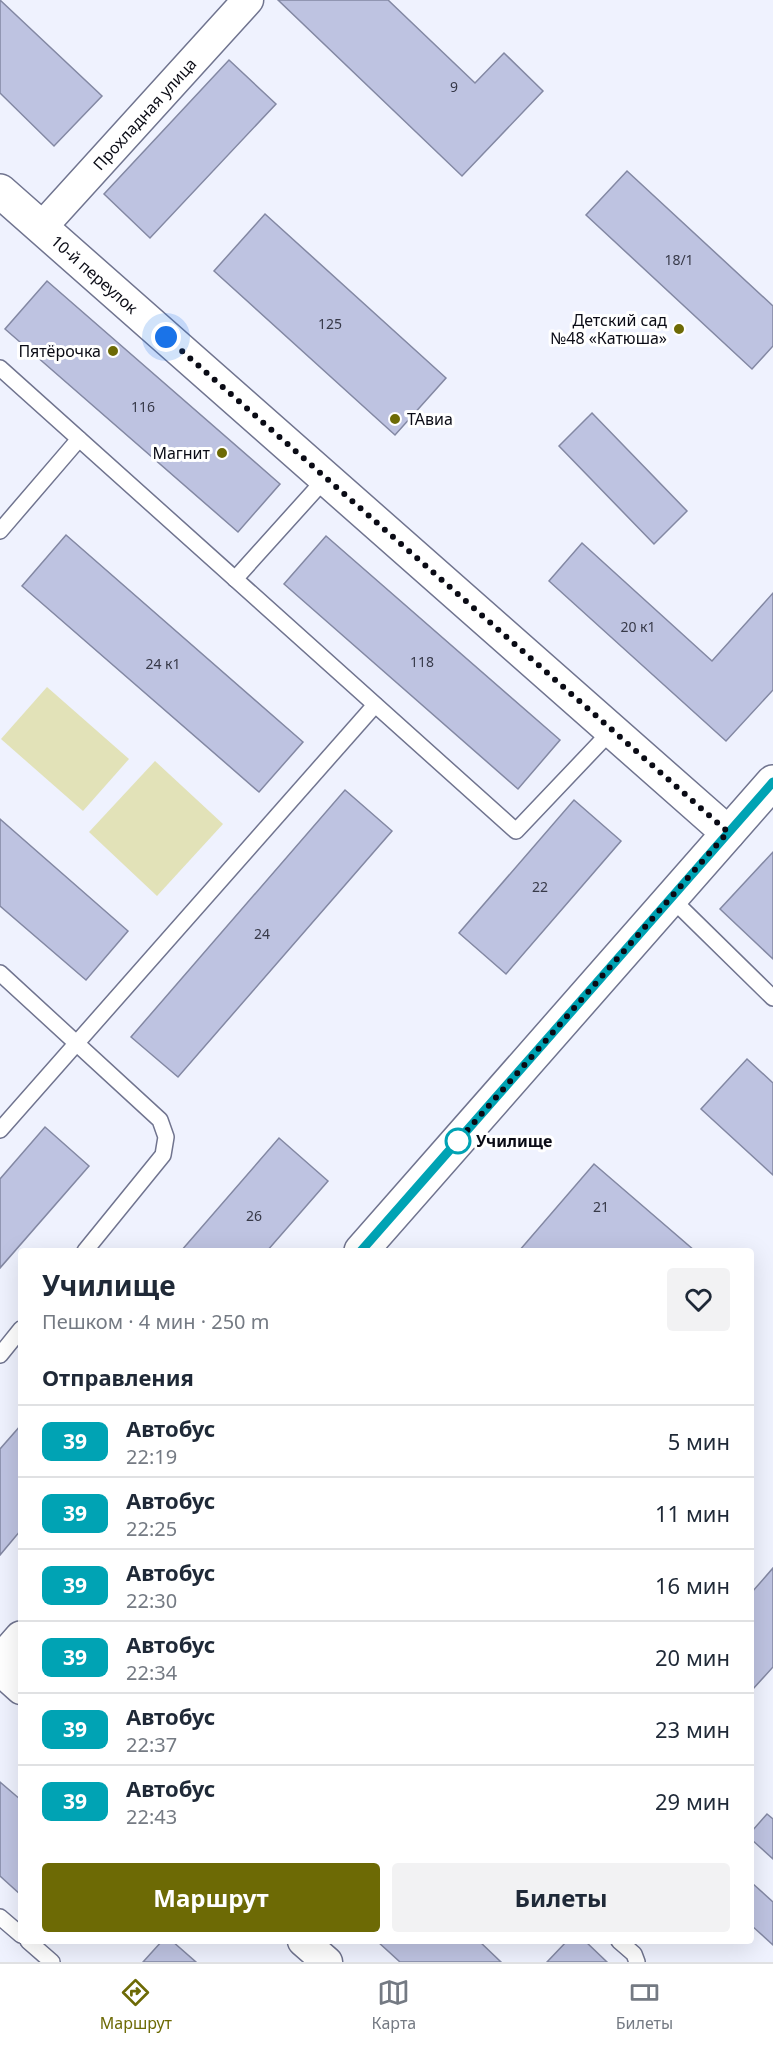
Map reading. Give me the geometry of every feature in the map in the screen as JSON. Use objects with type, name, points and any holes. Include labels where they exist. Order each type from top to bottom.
[{"type":"street","name":"Прохладная улица","points":[[41,228],[248,0]]},
{"type":"street","name":"10-й переулок","points":[[0,192],[728,832]]},
{"type":"street","points":[[364,1248],[773,782]]},
{"type":"street","points":[[0,1662],[18,1641]]},
{"type":"street","points":[[0,1671],[18,1686]]},
{"type":"street","points":[[306,1944],[327,1962]]},
{"type":"lane","points":[[0,368],[516,831],[612,730]]},
{"type":"lane","points":[[0,531],[79,439]]},
{"type":"lane","points":[[235,579],[326,478]]},
{"type":"lane","points":[[0,1130],[375,705]]},
{"type":"lane","points":[[671,898],[773,998]]},
{"type":"lane","points":[[0,973],[160,1120],[166,1137],[163,1155],[87,1248]]},
{"type":"lane","points":[[0,1355],[18,1333]]},
{"type":"lane","points":[[0,1917],[18,1932]]},
{"type":"lane","points":[[31,1944],[52,1962]]},
{"type":"lane","points":[[622,1944],[634,1954],[637,1962]]},
{"type":"green space","points":[[47,687],[129,759],[83,811],[1,739]]},
{"type":"green space","points":[[155,761],[223,824],[157,896],[89,832]]},
{"type":"building","points":[[0,0],[102,96],[54,146],[0,93]]},
{"type":"building","points":[[278,0],[388,0],[475,83],[504,53],[543,91],[462,176]]},
{"type":"building","points":[[229,60],[276,104],[150,238],[104,194]]},
{"type":"building","points":[[627,171],[773,306],[773,346],[752,369],[586,215]]},
{"type":"building","points":[[265,214],[446,378],[395,435],[214,271]]},
{"type":"building","points":[[47,281],[280,484],[238,532],[5,329]]},
{"type":"building","points":[[592,413],[687,511],[654,544],[559,446]]},
{"type":"building","points":[[66,535],[303,742],[259,792],[22,586]]},
{"type":"building","points":[[326,536],[560,740],[518,789],[284,584]]},
{"type":"building","points":[[582,543],[712,661],[773,593],[773,690],[726,741],[549,581]]},
{"type":"building","points":[[345,790],[392,831],[178,1077],[131,1037]]},
{"type":"building","points":[[574,800],[621,841],[506,974],[459,933]]},
{"type":"building","points":[[0,819],[128,931],[86,980],[0,906]]},
{"type":"building","points":[[773,852],[773,959],[720,909]]},
{"type":"building","points":[[747,1059],[773,1083],[773,1175],[701,1109]]},
{"type":"building","points":[[45,1127],[89,1166],[0,1268],[0,1179]]},
{"type":"building","points":[[279,1138],[328,1181],[270,1248],[184,1248]]},
{"type":"building","points":[[594,1164],[692,1248],[522,1248]]},
{"type":"building","points":[[18,1428],[18,1534],[0,1555],[0,1449]]},
{"type":"building","points":[[773,1568],[773,1667],[754,1688],[754,1590]]},
{"type":"building","points":[[0,1782],[18,1797],[18,1892],[0,1876]]},
{"type":"building","points":[[767,1814],[773,1819],[773,1859],[754,1842],[754,1829]]},
{"type":"building","points":[[754,1885],[773,1902],[773,1945],[754,1928]]},
{"type":"building","points":[[159,1944],[175,1944],[196,1962],[143,1962]]},
{"type":"building","points":[[380,1944],[482,1944],[501,1962],[400,1962]]},
{"type":"building","points":[[564,1944],[588,1944],[607,1962],[547,1962]]},
{"type":"bus line","name":"39","points":[[364,1248],[773,782]]},
{"type":"place","name":"Детский сад №48 «Катюша»","points":[[679,329]]},
{"type":"place","name":"Пятёрочка","points":[[113,351]]},
{"type":"place","name":"ТАвиа","points":[[395,419]]},
{"type":"place","name":"Магнит","points":[[222,453]]},
{"type":"place","name":"Училище","points":[[458,1141]]},
{"type":"route","points":[[166,337],[728,832],[458,1141]]}]
